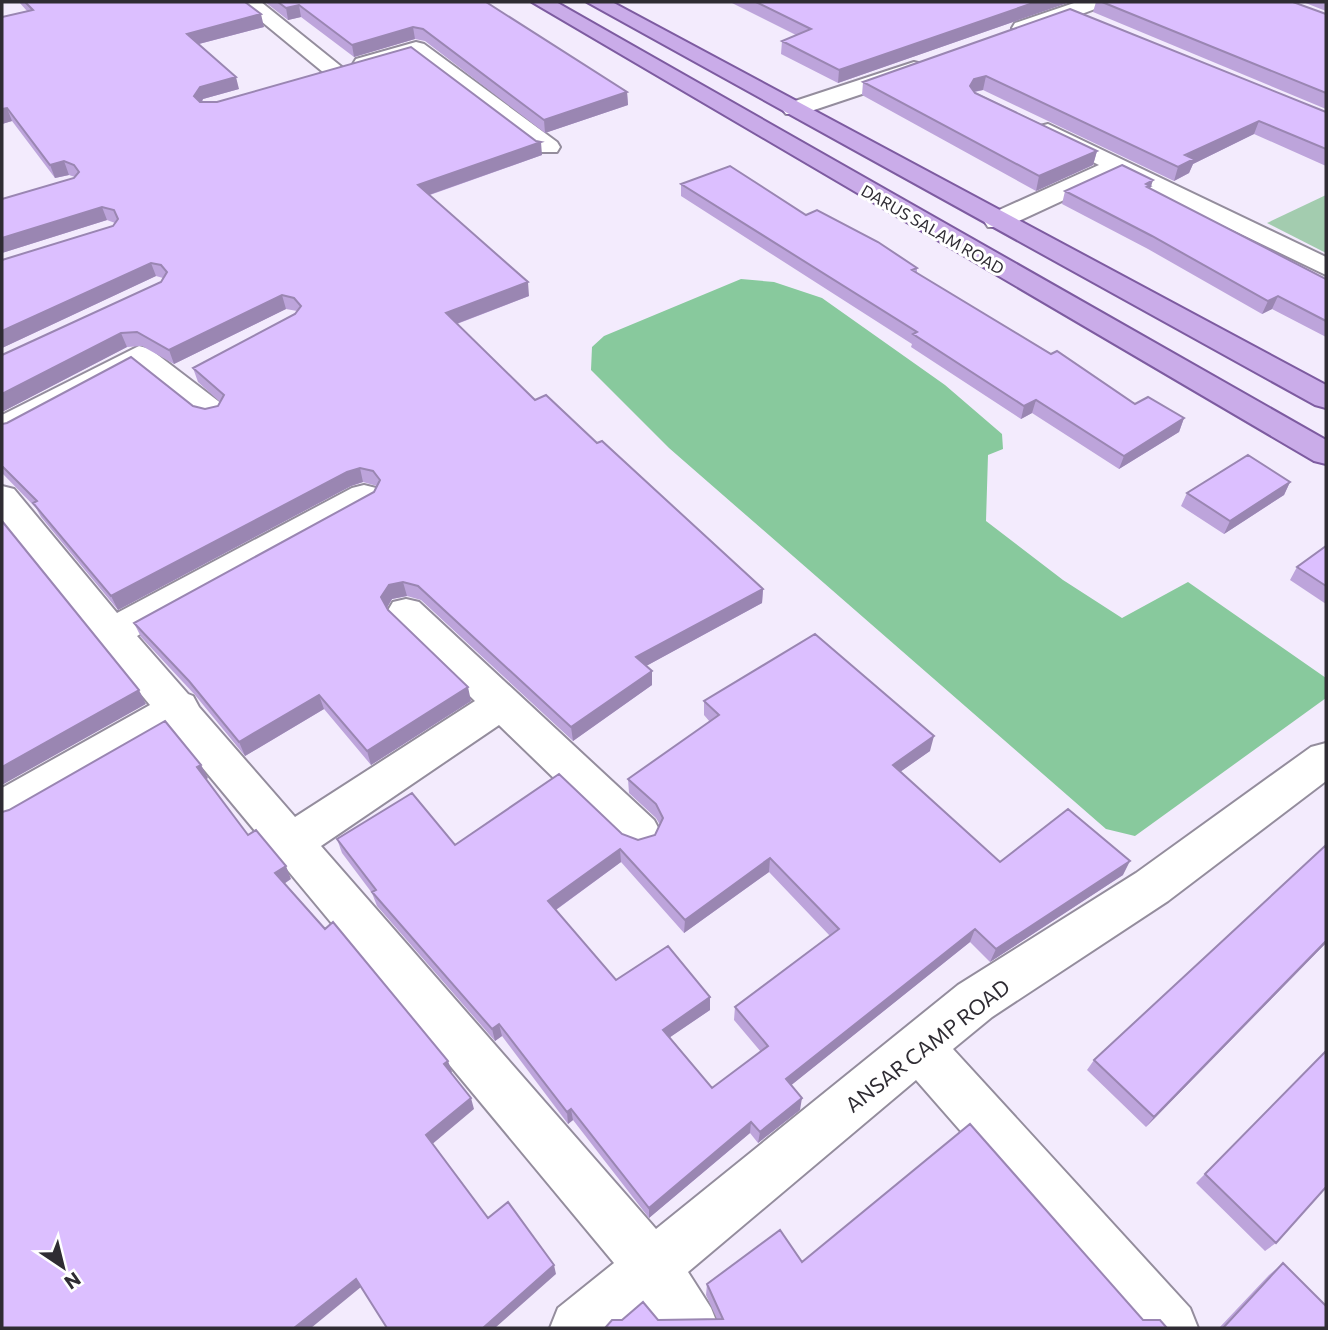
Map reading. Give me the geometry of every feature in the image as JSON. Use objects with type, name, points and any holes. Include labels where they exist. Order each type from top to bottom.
[{"type":"main road","name":"DARUS SALAM ROAD","points":[[542,2],[1326,454]]},
{"type":"main road","points":[[597,2],[1326,398]]},
{"type":"main road","points":[[752,123],[794,109]]},
{"type":"street","points":[[248,2],[337,72]]},
{"type":"street","points":[[1003,36],[1067,12],[1094,12]]},
{"type":"street","points":[[312,79],[416,49],[548,147]]},
{"type":"street","points":[[794,109],[939,59]]},
{"type":"street","points":[[1031,123],[1326,267]]},
{"type":"street","points":[[998,221],[1118,166]]},
{"type":"street","points":[[2,428],[139,355],[183,375],[211,411]]},
{"type":"street","points":[[113,632],[363,496]]},
{"type":"street","points":[[7,515],[178,707],[654,1268],[691,1328]]},
{"type":"street","points":[[406,612],[639,834]]},
{"type":"street","points":[[292,842],[502,703]]},
{"type":"street","points":[[2,808],[178,707]]},
{"type":"street","name":"ANSAR CAMP ROAD","points":[[578,1328],[975,1001],[1152,887],[1326,759]]},
{"type":"street","points":[[920,1048],[1170,1328]]},
{"type":"shaded area","points":[[1326,195],[1326,253],[1267,223]]},
{"type":"shaded area","points":[[741,279],[774,282],[822,298],[945,385],[1002,434],[1003,449],[988,455],[986,521],[1063,580],[1122,618],[1188,582],[1326,678],[1326,698],[1135,836],[1106,829],[669,448],[591,370],[592,347],[604,336]]},
{"type":"building","points":[[25,2],[245,2],[261,14],[187,34],[236,77],[200,87],[194,96],[200,102],[217,102],[411,47],[536,141],[541,142],[418,185],[528,282],[446,313],[535,400],[546,395],[597,443],[602,441],[763,589],[636,657],[652,671],[571,727],[418,586],[403,582],[389,585],[381,597],[388,610],[468,687],[367,751],[319,695],[239,742],[189,681],[134,623],[374,492],[380,480],[373,471],[360,468],[347,472],[111,596],[33,503],[37,501],[2,466],[2,424],[131,357],[193,406],[205,409],[218,406],[224,395],[193,368],[295,314],[301,306],[294,298],[282,295],[169,350],[137,332],[121,333],[2,394],[2,355],[161,282],[167,272],[161,265],[151,263],[2,331],[2,260],[113,226],[118,219],[114,210],[102,207],[2,238],[2,199],[74,178],[79,172],[74,165],[64,161],[50,165],[7,108],[2,109],[2,17],[33,10]]},
{"type":"building","points":[[278,2],[486,2],[627,92],[544,120],[423,29],[413,27],[352,45],[299,5],[286,8]]},
{"type":"building","points":[[756,2],[1036,2],[839,70],[782,41],[811,29]]},
{"type":"building","points":[[1102,2],[1293,2],[1326,14],[1326,93]]},
{"type":"building","points":[[1070,9],[1326,112],[1326,149],[1259,121],[1185,155],[1194,159],[1178,167],[986,76],[974,79],[970,86],[975,93],[1097,151],[1039,176],[863,82]]},
{"type":"building","points":[[1122,165],[1153,180],[1146,184],[1150,186],[1147,187],[1326,279],[1326,321],[1278,296],[1268,301],[1065,191]]},
{"type":"building","points":[[730,166],[806,215],[817,210],[878,242],[917,268],[912,270],[1051,354],[1057,351],[1135,404],[1148,397],[1184,418],[1124,456],[1036,400],[1024,406],[913,334],[917,332],[681,184]]},
{"type":"building","points":[[1248,455],[1290,482],[1230,521],[1187,493]]},
{"type":"building","points":[[2,521],[139,690],[2,767]]},
{"type":"building","points":[[1326,546],[1326,586],[1297,567]]},
{"type":"building","points":[[815,634],[934,736],[893,765],[1000,862],[1068,809],[1130,861],[996,949],[975,929],[786,1079],[802,1098],[760,1132],[751,1122],[649,1208],[571,1109],[567,1112],[499,1024],[492,1029],[372,892],[376,890],[337,839],[412,793],[455,845],[559,774],[622,834],[638,840],[655,835],[663,818],[656,804],[628,779],[719,715],[704,701]],"holes":[[[620,849],[685,920],[770,858],[839,929],[735,1007],[768,1046],[712,1088],[663,1030],[710,997],[668,946],[616,980],[548,901]]]},
{"type":"building","points":[[165,721],[201,765],[197,767],[248,835],[256,830],[286,866],[275,873],[325,929],[333,922],[448,1061],[444,1064],[471,1098],[426,1135],[488,1218],[508,1202],[554,1265],[483,1328],[387,1328],[356,1279],[294,1328],[2,1328],[2,812]]},
{"type":"building","points":[[1326,845],[1326,941],[1154,1117],[1094,1060]]},
{"type":"building","points":[[1326,1051],[1326,1187],[1276,1243],[1205,1174]]},
{"type":"building","points":[[970,1124],[1143,1320],[1160,1320],[1167,1328],[605,1328],[612,1320],[622,1320],[643,1302],[658,1320],[723,1319],[707,1284],[780,1230],[802,1262]]},
{"type":"building","points":[[1283,1263],[1326,1306],[1326,1328],[1223,1328]]}]
